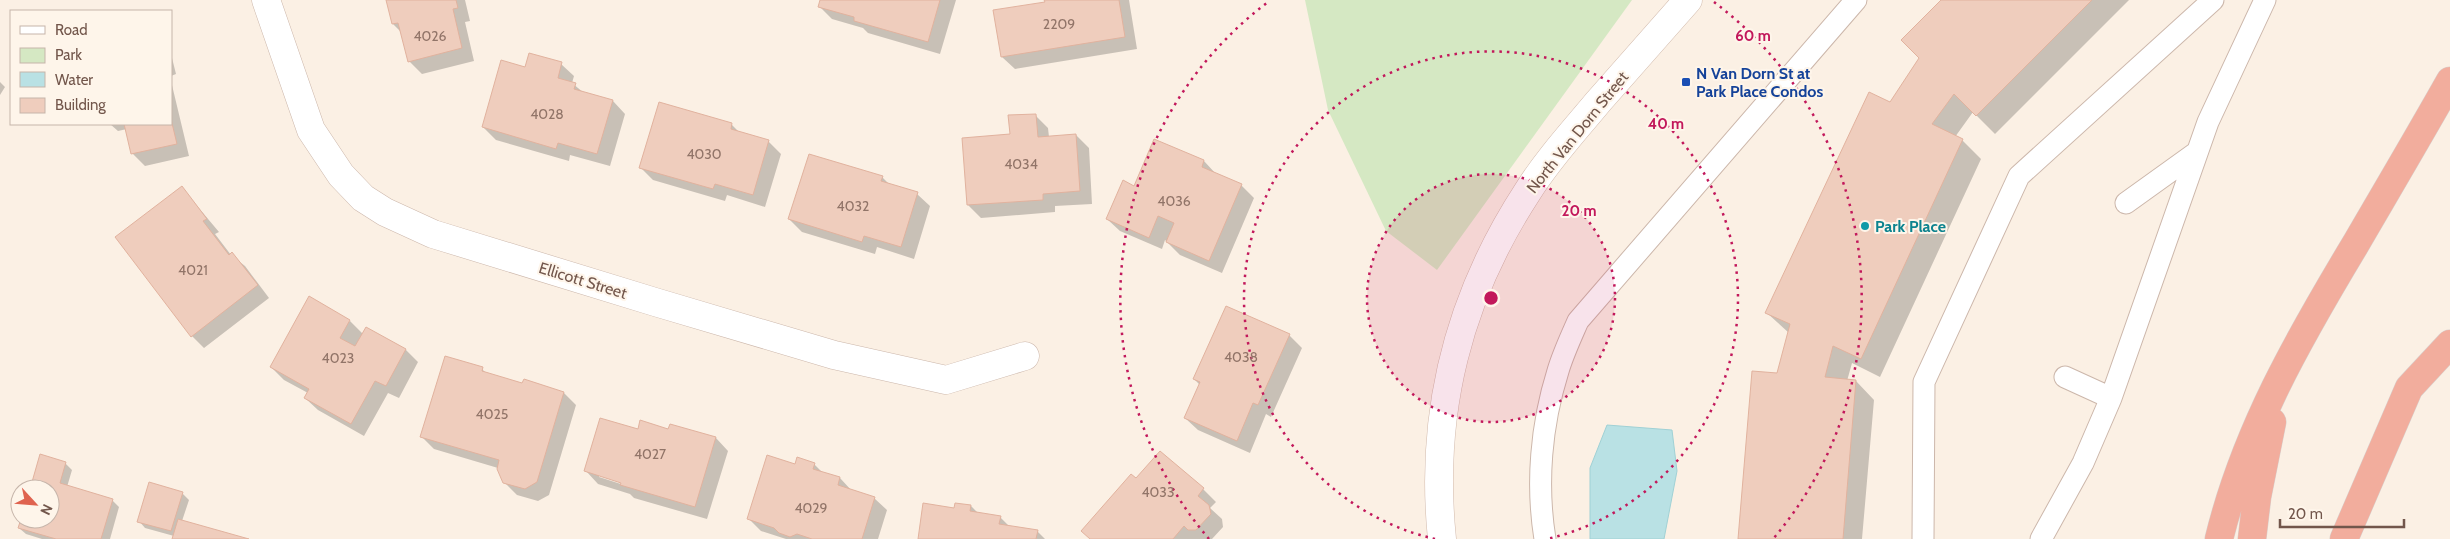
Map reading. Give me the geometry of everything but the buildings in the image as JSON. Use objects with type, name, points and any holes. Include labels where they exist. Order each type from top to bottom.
[{"type":"highway","points":[[2219,539],[2249,444],[2298,342],[2450,81]]},
{"type":"highway","points":[[2252,539],[2257,497],[2271,426],[2298,342]]},
{"type":"highway","points":[[2344,539],[2409,388],[2450,344]]},
{"type":"street","name":"Ellicott Street","points":[[266,0],[311,130],[341,175],[363,198],[385,212],[433,234],[655,302],[834,354],[946,380],[1025,356]]},
{"type":"street","name":"North Van Dorn Street","points":[[1442,539],[1439,511],[1442,418],[1456,350],[1470,302],[1505,228],[1529,189],[1572,133],[1688,0]]},
{"type":"lane","points":[[1545,539],[1540,505],[1544,424],[1558,371],[1578,320],[1856,0]]},
{"type":"lane","points":[[1923,539],[1924,382],[2020,176],[2213,0]]},
{"type":"lane","points":[[2041,539],[2083,463],[2112,398],[2208,122],[2265,0]]},
{"type":"lane","points":[[2126,203],[2197,152]]},
{"type":"lane","points":[[2066,378],[2112,398]]},
{"type":"green space","points":[[1305,0],[1632,0],[1437,270],[1386,231],[1328,110]]},
{"type":"water","points":[[1607,425],[1672,430],[1677,471],[1664,539],[1590,539],[1590,468]]},
{"type":"place","name":"N Van Dorn St at Park Place Condos","points":[[1686,82]]},
{"type":"place","name":"Park Place","points":[[1865,226]]}]
